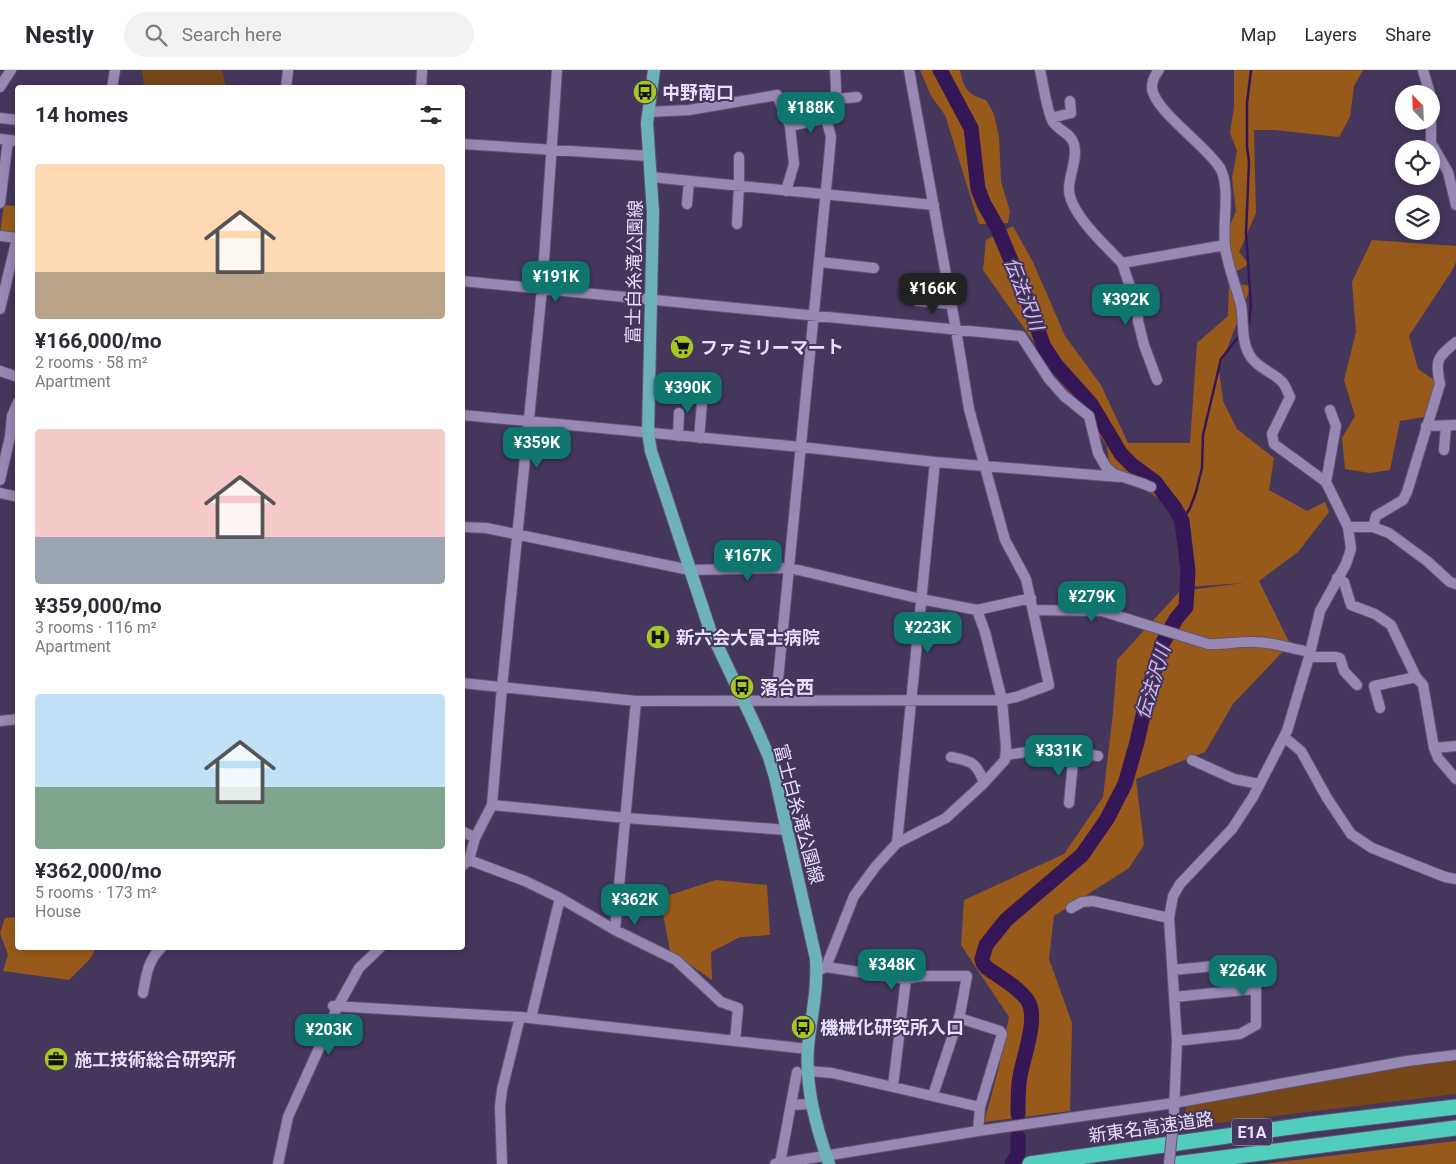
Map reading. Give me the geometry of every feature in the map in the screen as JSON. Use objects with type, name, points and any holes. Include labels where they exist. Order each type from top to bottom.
[{"type":"highway","name":"新東名高速道路","points":[[1030,1164],[1312,1124],[1456,1107]]},
{"type":"highway","name":"E1A","points":[[1176,1164],[1456,1128]]},
{"type":"main road","name":"富士白糸滝公園線","points":[[654,70],[648,112],[648,156],[653,212],[648,433],[658,478],[710,630],[769,757],[816,959],[821,969],[808,1049],[802,1071],[828,1160]]},
{"type":"street","points":[[0,87],[10,70]]},
{"type":"street","points":[[112,85],[115,70]]},
{"type":"street","points":[[286,85],[288,70]]},
{"type":"street","points":[[421,85],[422,70]]},
{"type":"street","points":[[557,70],[542,289],[492,805],[474,838],[466,863],[525,881],[560,898],[615,930],[676,960],[722,1002],[738,1008],[735,1041]]},
{"type":"street","points":[[790,126],[826,118],[837,99],[835,70]]},
{"type":"street","points":[[465,683],[636,701],[1002,700],[1049,685],[1026,579],[1005,540],[969,409],[952,304],[909,70]]},
{"type":"street","points":[[1159,70],[1153,79],[1152,88],[1155,98],[1162,108],[1208,152],[1220,168],[1225,180],[1225,245],[1241,307],[1248,354],[1255,362],[1276,376],[1285,385],[1290,397],[1272,434],[1274,444],[1326,482],[1348,527],[1351,549],[1346,564],[1320,611],[1309,655],[1284,737],[1232,829],[1180,884],[1173,896],[1168,918],[1177,1041],[1174,1114],[1169,1164]]},
{"type":"street","points":[[1423,70],[1427,85]]},
{"type":"street","points":[[1044,72],[1051,118],[1058,128],[1069,135],[1073,141],[1075,152],[1069,189],[1072,203],[1087,224],[1122,263],[1138,310],[1138,321],[1144,345],[1158,380]]},
{"type":"street","points":[[648,112],[688,110],[778,94],[790,126],[794,164],[786,191]]},
{"type":"street","points":[[837,99],[857,98]]},
{"type":"street","points":[[1051,118],[1071,113],[1070,101]]},
{"type":"street","points":[[0,118],[15,120]]},
{"type":"street","points":[[776,700],[826,196],[831,137],[826,118]]},
{"type":"street","points":[[1431,130],[1431,143],[1448,172],[1456,205]]},
{"type":"street","points":[[0,203],[9,140]]},
{"type":"street","points":[[465,144],[648,156]]},
{"type":"street","points":[[737,224],[739,157]]},
{"type":"street","points":[[650,177],[826,196],[934,205]]},
{"type":"street","points":[[687,204],[688,181]]},
{"type":"street","points":[[0,236],[15,238]]},
{"type":"street","points":[[1122,263],[1225,245]]},
{"type":"street","points":[[0,309],[15,246]]},
{"type":"street","points":[[820,262],[874,268]]},
{"type":"street","points":[[465,281],[1021,336],[1054,385],[1088,416],[1098,453],[1106,467],[1114,474],[1151,488]]},
{"type":"street","points":[[916,301],[952,304]]},
{"type":"street","points":[[1373,527],[1376,516],[1403,500],[1411,480],[1440,384],[1437,368],[1439,356],[1456,342]]},
{"type":"street","points":[[0,372],[15,376]]},
{"type":"street","points":[[699,438],[702,391]]},
{"type":"street","points":[[0,480],[15,409]]},
{"type":"street","points":[[1326,482],[1336,426],[1330,410]]},
{"type":"street","points":[[678,436],[679,413]]},
{"type":"street","points":[[465,415],[801,447],[935,462],[1122,477]]},
{"type":"street","points":[[1426,426],[1451,426],[1444,450]]},
{"type":"street","points":[[898,843],[935,462]]},
{"type":"street","points":[[0,493],[15,496]]},
{"type":"street","points":[[465,526],[517,534],[690,570],[790,568],[921,599],[977,610],[1031,598]]},
{"type":"street","points":[[1348,527],[1373,527],[1389,533],[1427,561],[1450,582],[1456,584]]},
{"type":"street","points":[[1338,578],[1344,582],[1351,605],[1375,614],[1390,625],[1416,678],[1422,685],[1434,748],[1438,758],[1456,778]]},
{"type":"street","points":[[933,1095],[959,1018],[967,976],[922,976],[906,979],[821,969],[854,896],[876,866],[898,843],[946,818],[1000,768],[1005,760],[1002,700],[985,632],[977,610]]},
{"type":"street","points":[[1032,610],[1102,611],[1208,644],[1225,645],[1258,642],[1309,655],[1336,656],[1340,658],[1344,671],[1357,685]]},
{"type":"street","points":[[1380,708],[1374,686],[1416,678]]},
{"type":"street","points":[[615,930],[636,701]]},
{"type":"street","points":[[0,721],[15,719]]},
{"type":"street","points":[[1284,737],[1301,751],[1351,834],[1372,848],[1445,877],[1456,879]]},
{"type":"street","points":[[1434,748],[1456,746]]},
{"type":"street","points":[[1006,755],[1046,749],[1098,756]]},
{"type":"street","points":[[1069,803],[1074,752]]},
{"type":"street","points":[[951,757],[967,760],[975,765],[980,771],[984,783]]},
{"type":"street","points":[[1192,760],[1234,779],[1259,784]]},
{"type":"street","points":[[492,805],[626,818],[787,830]]},
{"type":"street","points":[[465,833],[474,838]]},
{"type":"street","points":[[531,1018],[560,898]]},
{"type":"street","points":[[1071,908],[1082,902],[1093,901],[1168,918]]},
{"type":"street","points":[[143,993],[148,967],[154,954],[159,950]]},
{"type":"street","points":[[278,1164],[288,1117],[335,1006],[359,968],[378,950]]},
{"type":"street","points":[[1173,970],[1256,962],[1256,1025],[1240,1034],[1177,1041]]},
{"type":"street","points":[[892,1086],[906,979]]},
{"type":"street","points":[[1174,997],[1255,989]]},
{"type":"street","points":[[335,1006],[531,1018],[808,1049]]},
{"type":"street","points":[[502,1164],[500,1107],[502,1090],[520,1017]]},
{"type":"street","points":[[959,1018],[1000,1031],[1002,1034],[980,1107],[978,1132]]},
{"type":"street","points":[[980,1107],[832,1073],[802,1071],[791,1105],[777,1163],[828,1160],[978,1132],[1174,1103],[1407,1061],[1456,1055]]},
{"type":"street","points":[[791,1105],[811,1104]]},
{"type":"shaded area","points":[[142,70],[222,70],[226,85],[144,85]]},
{"type":"shaded area","points":[[920,70],[960,70],[967,90],[986,100],[994,114],[999,137],[1001,182],[1010,211],[1008,223],[979,224],[945,115],[931,96]]},
{"type":"shaded area","points":[[1234,70],[1363,70],[1354,86],[1350,117],[1339,137],[1275,130],[1254,130],[1256,213],[1239,252],[1249,264],[1234,273],[1228,230],[1236,211],[1232,178],[1237,151],[1230,133],[1234,107]]},
{"type":"shaded area","points":[[4,205],[15,206],[15,234],[0,233]]},
{"type":"shaded area","points":[[1013,226],[1033,262],[1065,336],[1101,385],[1128,443],[1190,443],[1197,343],[1228,316],[1229,282],[1251,286],[1219,370],[1223,401],[1237,429],[1274,458],[1269,490],[1307,511],[1325,502],[1329,512],[1298,552],[1259,581],[1290,644],[1233,704],[1205,752],[1136,779],[1144,845],[1129,868],[1054,916],[1049,959],[1072,1023],[1070,1111],[984,1122],[998,1071],[1009,1017],[961,945],[964,900],[1064,854],[1103,797],[1117,660],[1180,591],[1244,583],[1187,587],[1184,517],[1109,463],[1107,446],[983,270],[986,240]]},
{"type":"shaded area","points":[[1372,240],[1456,246],[1456,262],[1409,336],[1418,369],[1440,384],[1430,416],[1400,421],[1390,470],[1370,473],[1345,469],[1342,438],[1355,416],[1344,380],[1356,332],[1352,282]]},
{"type":"shaded area","points":[[716,880],[767,885],[770,935],[740,937],[711,952],[712,980],[670,951],[660,898]]},
{"type":"shaded area","points":[[15,917],[15,950],[95,950],[90,959],[69,980],[3,971],[8,955],[0,933],[5,918]]},
{"type":"shaded area","points":[[1456,1060],[1456,1094],[1184,1127],[1186,1106],[1376,1069]]},
{"type":"shaded area","points":[[1456,1141],[1456,1164],[1262,1164]]},
{"type":"waterway","name":"伝法沢川","points":[[940,70],[971,128],[978,189],[997,227],[1027,299],[1044,347],[1056,365],[1091,404],[1121,454],[1155,482],[1175,508],[1182,521],[1188,571],[1186,607],[1176,619],[1162,644],[1125,784],[1107,819],[1082,855],[1006,920],[986,945],[982,959],[983,963],[1021,993],[1029,1003],[1031,1011],[1032,1021],[1020,1074],[1018,1114]]},
{"type":"waterway","points":[[1246,327],[1249,323],[1251,306],[1246,233],[1249,162],[1247,103],[1251,70]]},
{"type":"waterway","points":[[1182,521],[1190,508],[1202,468],[1203,435],[1221,359],[1240,335]]},
{"type":"waterway","name":"伝法沢川","points":[[1012,1164],[1018,1154],[1018,1137]]},
{"type":"place","name":"中野南口","points":[[645,92]]},
{"type":"place","name":"ファミリーマート","points":[[682,347]]},
{"type":"place","name":"新六会大富士病院","points":[[658,637]]},
{"type":"place","name":"落合西","points":[[742,687]]},
{"type":"place","name":"機械化研究所入口","points":[[803,1027]]},
{"type":"place","name":"施工技術総合研究所","points":[[56,1059]]}]
